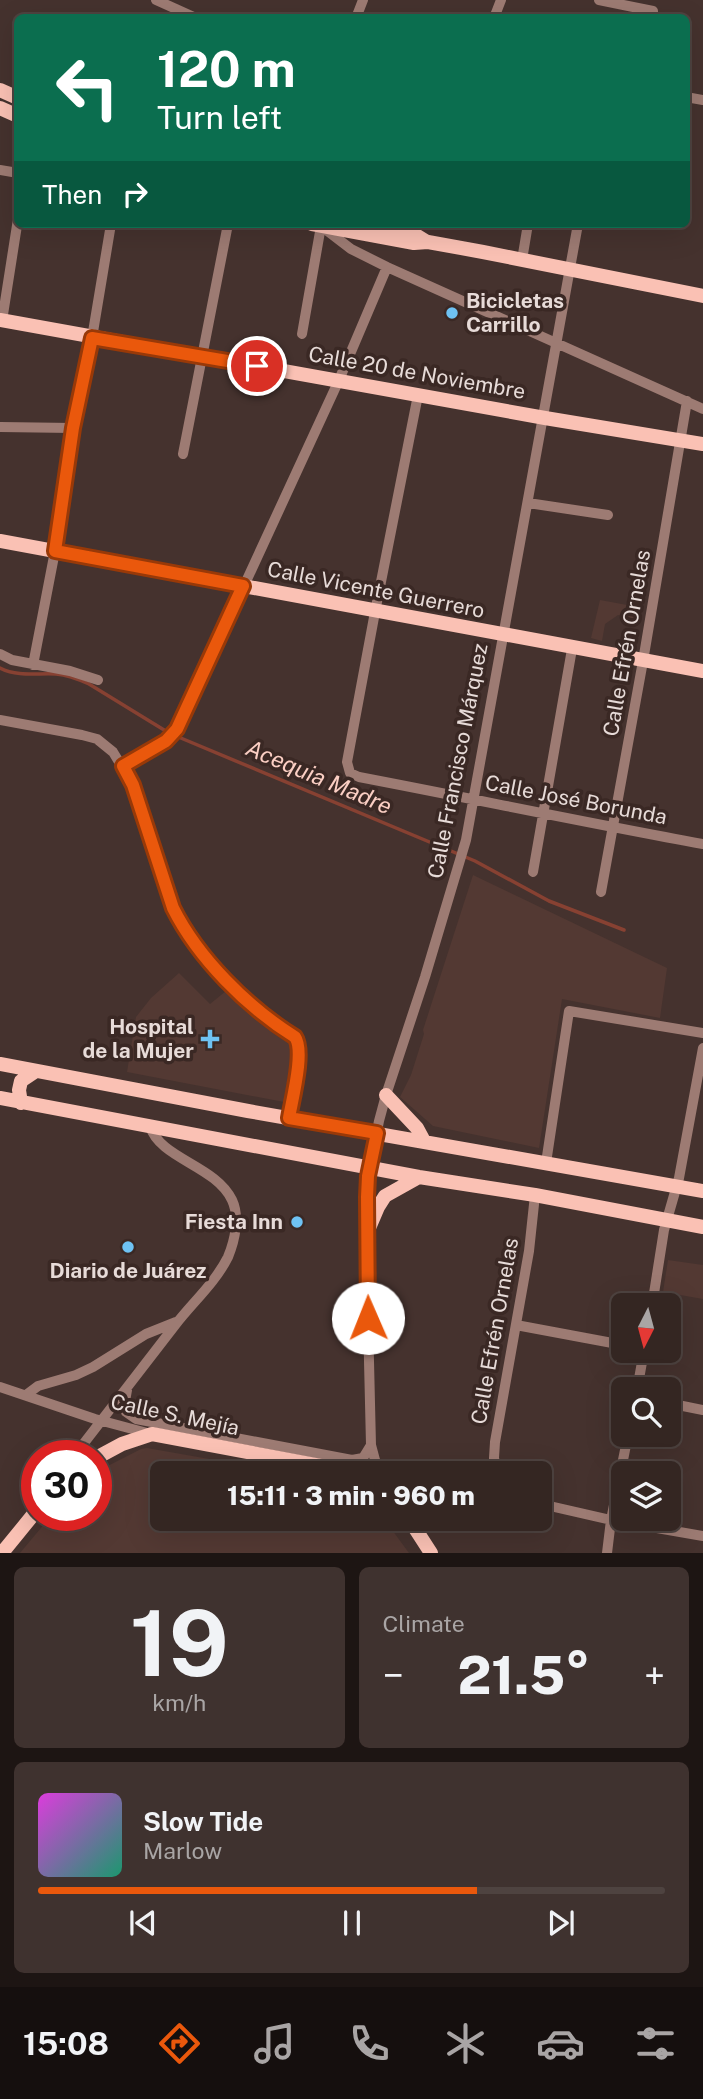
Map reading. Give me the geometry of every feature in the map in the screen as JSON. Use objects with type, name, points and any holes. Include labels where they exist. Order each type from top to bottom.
[{"type":"main road","points":[[353,228],[414,233],[428,242],[703,296]]},
{"type":"main road","name":"Calle 20 de Noviembre","points":[[1,321],[703,444]]},
{"type":"main road","name":"Calle Vicente Guerrero","points":[[0,541],[572,649],[703,671]]},
{"type":"main road","points":[[0,1064],[703,1191]]},
{"type":"main road","points":[[21,1103],[21,1080],[36,1071]]},
{"type":"main road","points":[[386,1095],[417,1128],[424,1141]]},
{"type":"main road","points":[[0,1098],[703,1227]]},
{"type":"main road","points":[[366,1235],[386,1196],[419,1177]]},
{"type":"main road","points":[[112,1449],[152,1434]]},
{"type":"main road","name":"Calle S. Mejía","points":[[152,1434],[294,1461]]},
{"type":"main road","points":[[2,1553],[21,1530]]},
{"type":"main road","points":[[417,1531],[431,1553]]},
{"type":"street","points":[[156,0],[185,14]]},
{"type":"street","points":[[599,0],[651,14],[660,0]]},
{"type":"street","points":[[1,321],[16,228]]},
{"type":"street","points":[[33,665],[110,228]]},
{"type":"street","points":[[183,454],[227,228]]},
{"type":"street","points":[[302,334],[316,228]]},
{"type":"street","points":[[320,228],[351,249],[387,267],[703,410]]},
{"type":"street","points":[[522,260],[527,228]]},
{"type":"street","name":"Calle Francisco Márquez","points":[[376,1461],[371,1445],[366,1235],[370,1168],[386,1095],[466,840],[578,228]]},
{"type":"street","points":[[123,766],[166,741],[177,729],[339,380],[387,267]]},
{"type":"street","points":[[703,289],[703,296]]},
{"type":"street","points":[[374,612],[418,395]]},
{"type":"street","name":"Calle Efrén Ornelas","points":[[601,892],[687,401]]},
{"type":"street","points":[[0,427],[73,428]]},
{"type":"street","points":[[528,503],[608,515]]},
{"type":"street","name":"Calle José Borunda","points":[[374,612],[347,762],[350,773],[542,815],[703,844]]},
{"type":"street","points":[[533,872],[572,649]]},
{"type":"street","points":[[0,654],[33,665],[70,671],[98,680]]},
{"type":"street","points":[[0,720],[97,739],[113,752],[133,785],[173,908],[181,924],[204,955],[237,991],[258,1012],[298,1041],[299,1054],[289,1118]]},
{"type":"street","points":[[546,1163],[569,1011],[703,1033]]},
{"type":"street","points":[[654,1293],[666,1220],[676,1187],[703,1048]]},
{"type":"street","points":[[87,1440],[178,1321],[206,1290],[223,1266],[234,1241],[235,1207],[227,1190],[216,1179],[157,1140],[150,1126]]},
{"type":"street","name":"Calle Efrén Ornelas","points":[[495,1461],[495,1442],[529,1251],[535,1195]]},
{"type":"street","points":[[26,1395],[38,1386],[93,1367],[146,1334],[178,1321]]},
{"type":"street","points":[[516,1325],[611,1343]]},
{"type":"street","name":"Calle S. Mejía","points":[[0,1387],[102,1421],[152,1434]]},
{"type":"street","points":[[128,1387],[126,1412],[136,1419],[352,1460],[363,1458],[371,1445]]},
{"type":"street","points":[[681,1406],[703,1410]]},
{"type":"street","points":[[552,1507],[611,1520],[607,1553]]},
{"type":"street","points":[[674,1531],[703,1536]]},
{"type":"shaded area","points":[[600,600],[638,607],[636,619],[618,615],[605,624],[602,641],[591,638]]},
{"type":"shaded area","points":[[473,875],[667,968],[660,1018],[562,999],[539,1148],[433,1126],[400,1097],[411,1075]]},
{"type":"shaded area","name":"Hospital de la Mujer","points":[[179,973],[210,1004],[226,991],[257,1019],[293,1044],[284,1102],[127,1072],[136,1017],[151,998]]},
{"type":"shaded area","points":[[668,1260],[703,1265],[703,1299],[681,1293],[663,1292]]},
{"type":"shaded area","points":[[141,1449],[221,1461],[150,1461],[150,1531],[393,1531],[409,1553],[20,1553],[38,1531],[112,1531],[112,1464]]},
{"type":"waterway","name":"Acequia Madre","points":[[0,668],[21,674],[56,674],[77,679],[169,733]]},
{"type":"waterway","name":"Acequia Madre","points":[[176,736],[475,861],[549,901],[624,930]]},
{"type":"place","name":"Bicicletas Carrillo","points":[[452,313]]},
{"type":"place","name":"Hospital de la Mujer","points":[[210,1039]]},
{"type":"place","name":"Fiesta Inn","points":[[297,1222]]},
{"type":"place","name":"Diario de Juárez","points":[[128,1247]]},
{"type":"route","points":[[257,366],[92,338],[73,428],[55,551],[243,586],[177,729],[166,741],[123,766],[133,785],[173,908],[181,924],[204,955],[258,1012],[298,1041],[299,1054],[289,1118],[377,1133],[368,1176],[368,1318]]}]
